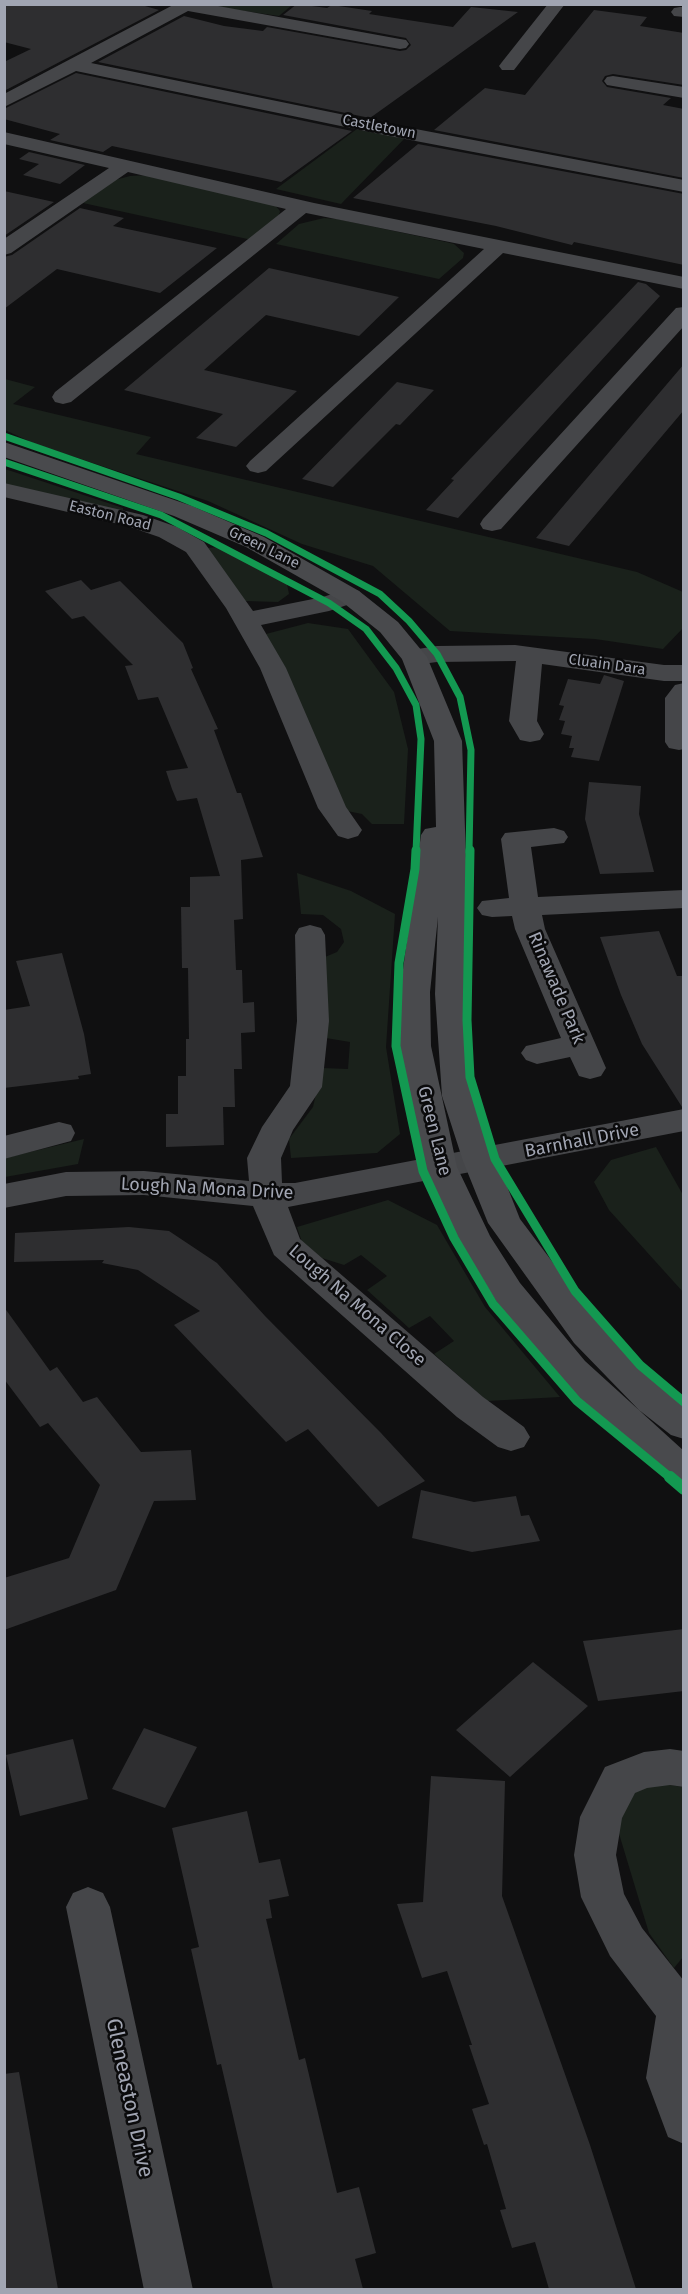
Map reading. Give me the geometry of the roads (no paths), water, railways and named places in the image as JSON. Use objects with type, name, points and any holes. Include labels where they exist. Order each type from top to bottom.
[{"type":"street","points":[[508,66],[557,4]]},
{"type":"street","points":[[6,99],[187,5],[400,44]]},
{"type":"street","name":"Castletown","points":[[74,65],[384,129],[684,186]]},
{"type":"street","points":[[613,81],[684,93]]},
{"type":"street","points":[[4,138],[302,206],[684,283]]},
{"type":"street","points":[[4,249],[123,167]]},
{"type":"street","points":[[63,397],[302,206]]},
{"type":"street","points":[[258,466],[500,245]]},
{"type":"street","points":[[492,524],[684,314]]},
{"type":"street","name":"Green Lane","points":[[4,449],[183,511],[255,542],[350,596],[389,627],[414,657],[448,741],[453,918],[450,994],[458,1096],[480,1161],[506,1223],[587,1334],[652,1400],[684,1425]]},
{"type":"street","name":"Easton Road","points":[[4,490],[134,520],[168,532],[195,547],[215,572],[246,620],[273,668],[332,808],[348,830]]},
{"type":"street","points":[[246,620],[329,603],[350,596]]},
{"type":"street","name":"Cluain Dara","points":[[414,657],[437,654],[515,652],[664,673],[684,673]]},
{"type":"street","points":[[530,655],[523,721],[530,734]]},
{"type":"street","points":[[679,742],[678,698],[684,691]]},
{"type":"street","name":"Green Lane","points":[[448,741],[420,939],[415,992],[415,1046],[440,1167],[475,1239],[508,1292],[572,1371],[663,1456],[684,1471]]},
{"type":"street","name":"Rinawade Park","points":[[537,1053],[585,1057],[530,929],[515,839],[554,837]]},
{"type":"street","name":"Rinawade Park","points":[[492,908],[684,899]]},
{"type":"street","name":"Lough Na Mona Close","points":[[310,935],[314,1021],[306,1087],[278,1127],[264,1158],[266,1195],[286,1246],[470,1407],[511,1437]]},
{"type":"street","points":[[440,1167],[451,1143],[435,1067],[450,994]]},
{"type":"street","name":"Barnhall Drive","points":[[480,1161],[684,1120]]},
{"type":"street","points":[[4,1148],[59,1132]]},
{"type":"street","points":[[480,1161],[472,1196],[498,1245],[531,1295],[572,1371]]},
{"type":"street","name":"Lough Na Mona Drive","points":[[4,1196],[66,1184],[144,1183],[266,1195],[295,1195],[480,1161]]},
{"type":"street","points":[[684,1769],[670,1767],[644,1770],[620,1780],[601,1817],[595,1855],[603,1897],[626,1942],[681,2008],[669,2078],[684,2121]]},
{"type":"street","name":"Gleneaston Drive","points":[[88,1907],[170,2289]]}]
